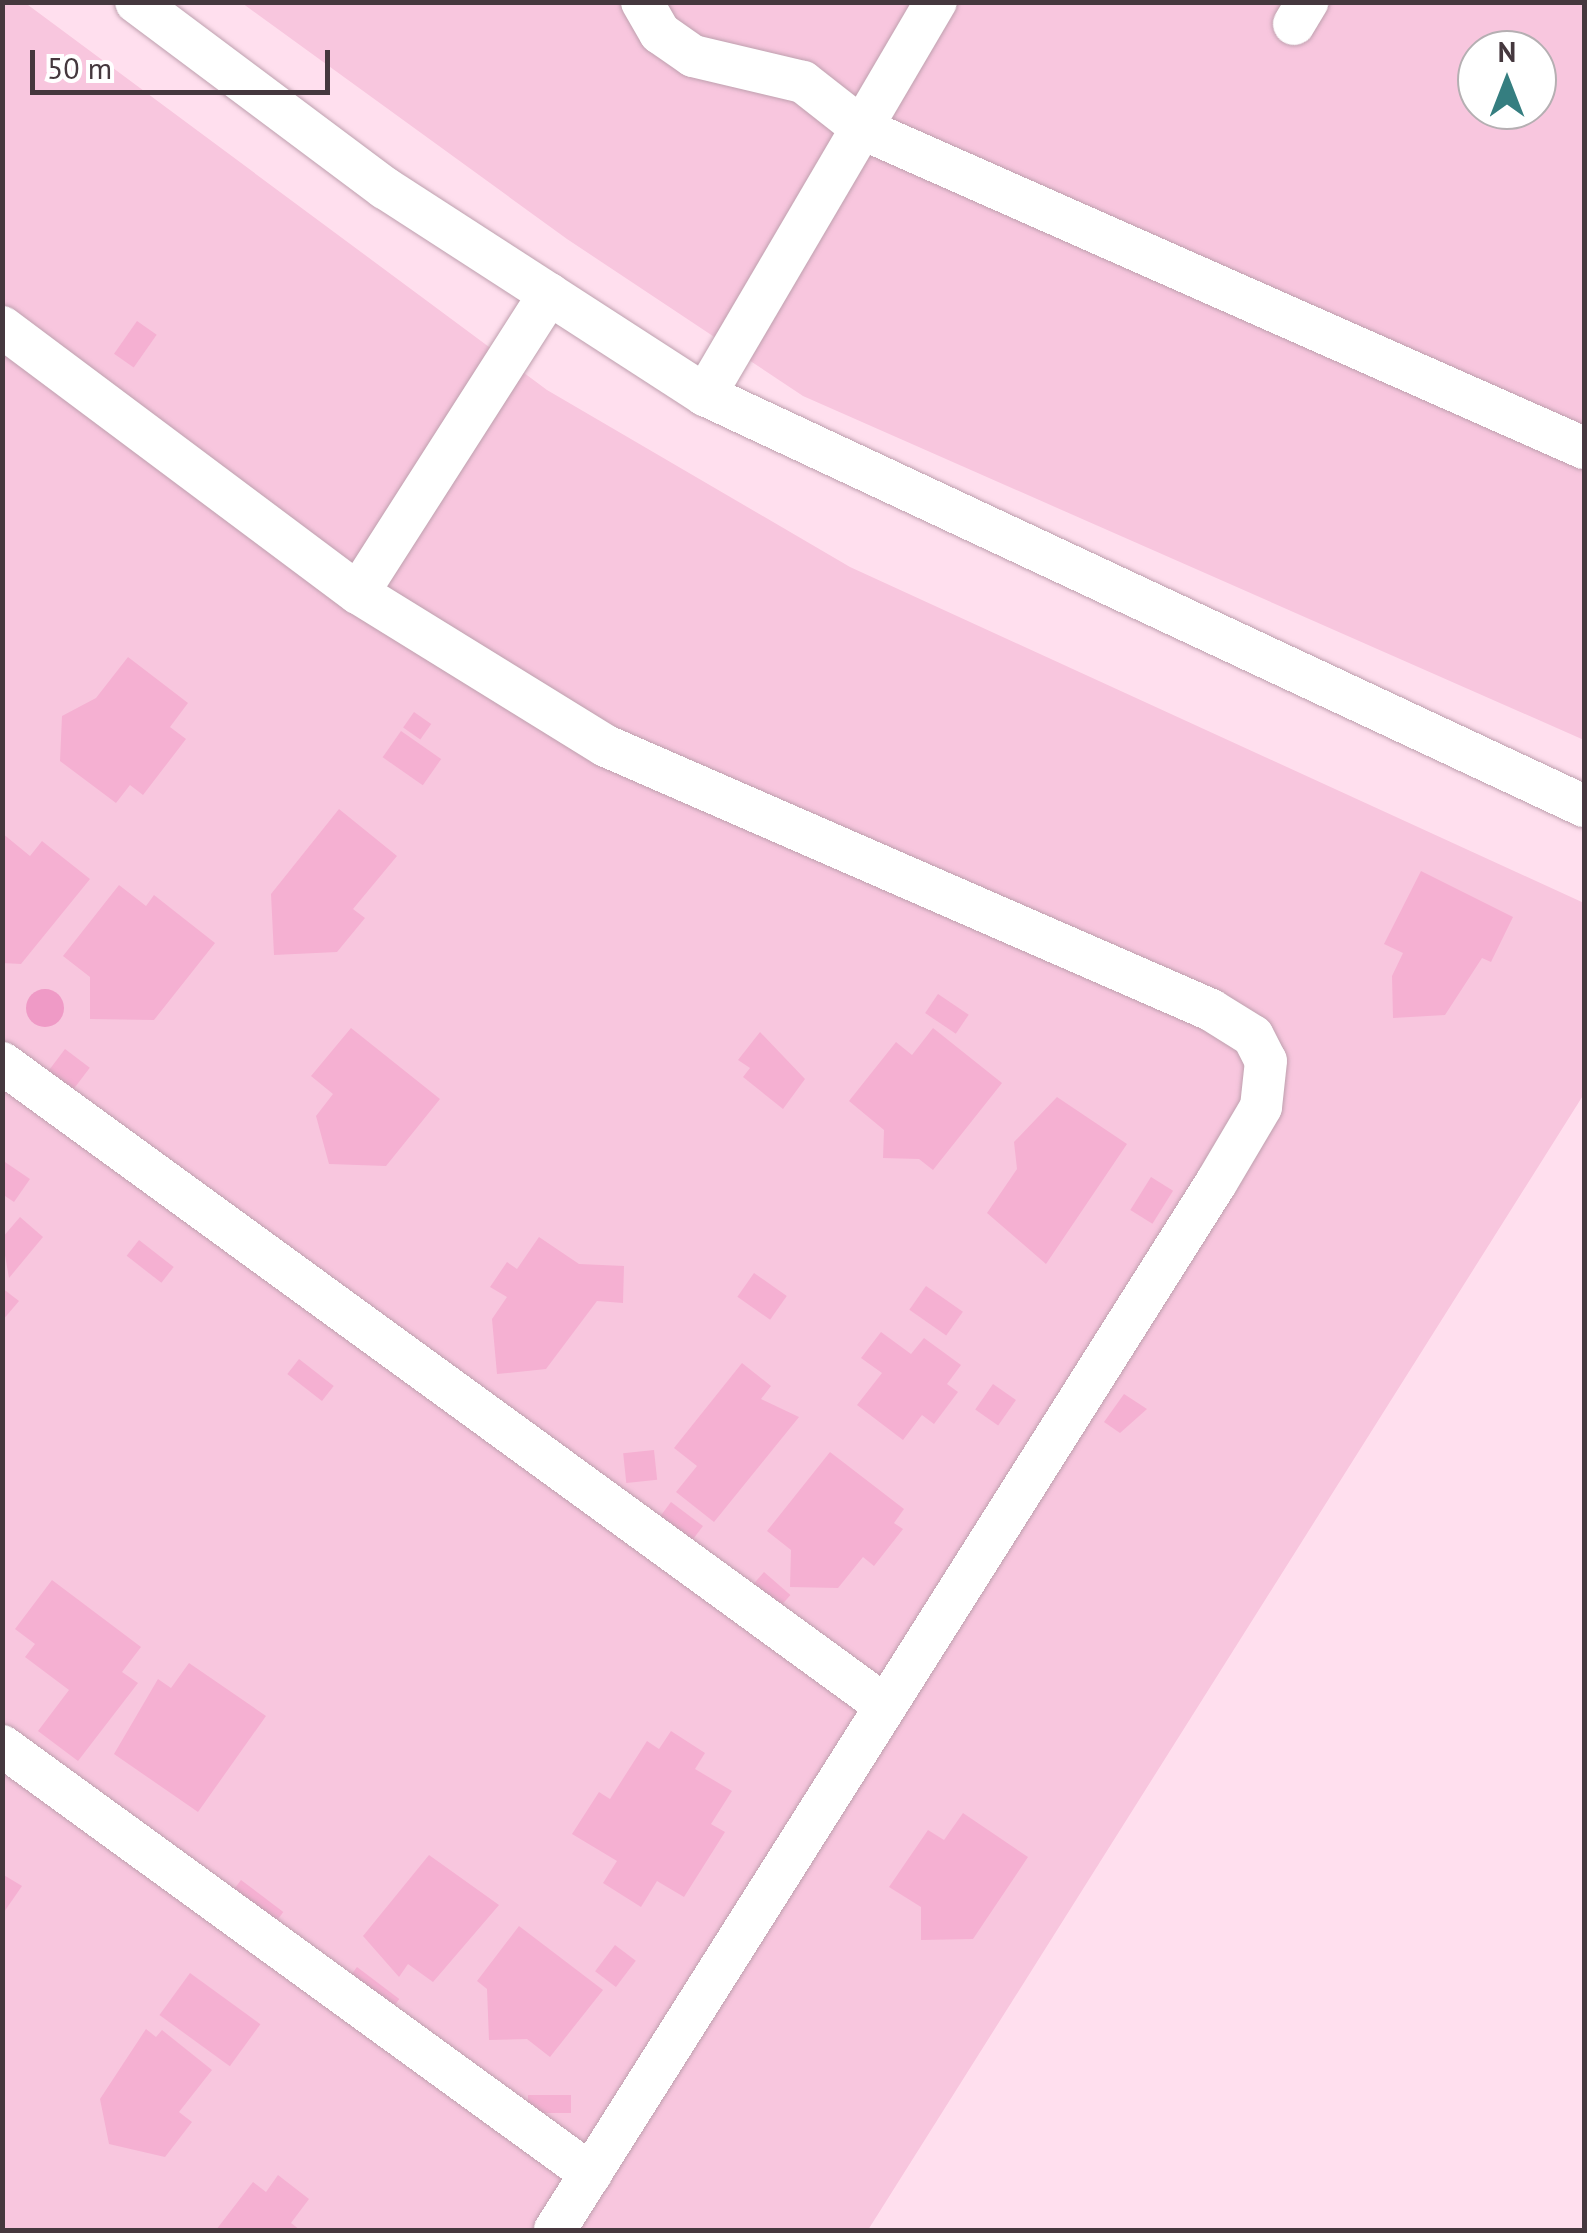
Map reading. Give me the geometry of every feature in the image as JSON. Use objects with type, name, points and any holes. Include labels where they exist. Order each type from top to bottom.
[{"type":"street","points":[[136,2],[384,188],[705,395],[1584,806]]},
{"type":"street","points":[[642,2],[660,32],[693,56],[803,82],[864,129],[1584,448]]},
{"type":"street","points":[[705,395],[936,2]]},
{"type":"street","points":[[358,593],[549,294]]},
{"type":"street","points":[[2,327],[358,593],[606,746],[1211,1010],[1253,1036],[1266,1061],[1261,1107],[1216,1184],[883,1704],[555,2230]]},
{"type":"street","points":[[2,1062],[883,1704]]},
{"type":"street","points":[[2,1746],[591,2174]]},
{"type":"shaded area","points":[[24,2],[547,390],[850,567],[1584,903],[1584,1094],[868,2230],[3,2230],[2,3]]},
{"type":"shaded area","points":[[242,3],[1584,3],[1584,740],[803,396],[567,239]]},
{"type":"shaded area","points":[[45,989],[58,995],[64,1008],[58,1021],[45,1027],[32,1021],[26,1008],[32,995]]},
{"type":"building","points":[[137,321],[157,335],[134,368],[114,354]]},
{"type":"building","points":[[128,657],[188,703],[170,727],[186,739],[143,795],[130,785],[116,803],[60,761],[62,716],[96,698]]},
{"type":"building","points":[[414,712],[431,724],[420,740],[403,728]]},
{"type":"building","points":[[401,731],[441,759],[423,785],[383,757]]},
{"type":"building","points":[[339,809],[397,856],[353,909],[365,918],[337,952],[274,955],[271,894]]},
{"type":"building","points":[[2,833],[30,856],[42,841],[90,879],[21,964],[2,963]]},
{"type":"building","points":[[1421,871],[1513,917],[1491,962],[1482,958],[1445,1015],[1393,1018],[1392,976],[1403,953],[1384,944]]},
{"type":"building","points":[[119,885],[146,906],[154,895],[215,943],[154,1020],[90,1019],[90,977],[63,956]]},
{"type":"building","points":[[938,994],[969,1015],[956,1034],[925,1013]]},
{"type":"building","points":[[351,1028],[440,1099],[386,1166],[329,1164],[316,1116],[333,1094],[311,1076]]},
{"type":"building","points":[[933,1028],[1002,1083],[933,1170],[919,1159],[883,1158],[884,1130],[849,1101],[896,1042],[912,1055]]},
{"type":"building","points":[[760,1032],[805,1079],[783,1109],[743,1077],[750,1068],[738,1060]]},
{"type":"building","points":[[65,1049],[90,1068],[69,1096],[44,1077]]},
{"type":"building","points":[[1057,1097],[1127,1144],[1046,1264],[987,1213],[1017,1169],[1014,1142]]},
{"type":"building","points":[[2,1160],[30,1179],[14,1202],[2,1194]]},
{"type":"building","points":[[1151,1177],[1173,1191],[1152,1224],[1130,1210]]},
{"type":"building","points":[[20,1217],[43,1237],[9,1278],[2,1238]]},
{"type":"building","points":[[539,1237],[579,1264],[624,1266],[623,1303],[597,1301],[546,1369],[497,1374],[492,1319],[507,1297],[490,1287],[507,1262],[517,1269]]},
{"type":"building","points":[[139,1240],[174,1267],[161,1283],[127,1256]]},
{"type":"building","points":[[754,1273],[787,1296],[770,1320],[737,1297]]},
{"type":"building","points":[[926,1286],[963,1312],[946,1336],[909,1310]]},
{"type":"building","points":[[2,1288],[19,1301],[2,1321]]},
{"type":"building","points":[[881,1332],[911,1354],[924,1338],[961,1365],[947,1384],[958,1392],[934,1424],[922,1415],[903,1440],[857,1405],[882,1373],[861,1358]]},
{"type":"building","points":[[299,1359],[334,1386],[322,1401],[287,1374]]},
{"type":"building","points":[[742,1363],[771,1386],[761,1399],[799,1417],[714,1522],[676,1492],[697,1466],[674,1448]]},
{"type":"building","points":[[993,1384],[1016,1400],[998,1425],[975,1409]]},
{"type":"building","points":[[1124,1394],[1147,1409],[1120,1433],[1104,1422]]},
{"type":"building","points":[[654,1450],[657,1480],[626,1483],[623,1453]]},
{"type":"building","points":[[830,1452],[904,1509],[894,1523],[903,1529],[874,1566],[863,1557],[838,1588],[790,1587],[791,1550],[767,1531]]},
{"type":"building","points":[[671,1502],[703,1526],[689,1545],[657,1521]]},
{"type":"building","points":[[764,1572],[790,1595],[775,1613],[748,1590]]},
{"type":"building","points":[[52,1580],[141,1647],[122,1672],[138,1683],[78,1761],[38,1731],[69,1690],[25,1657],[35,1644],[15,1629]]},
{"type":"building","points":[[189,1663],[266,1716],[198,1812],[114,1754],[158,1679],[171,1688]]},
{"type":"building","points":[[671,1731],[705,1753],[695,1769],[732,1791],[711,1824],[725,1832],[684,1897],[657,1881],[641,1907],[603,1883],[617,1861],[572,1834],[599,1792],[610,1799],[647,1741],[659,1749]]},
{"type":"building","points":[[963,1813],[1028,1857],[973,1939],[921,1940],[921,1907],[889,1887],[928,1830],[944,1840]]},
{"type":"building","points":[[429,1855],[499,1905],[433,1982],[408,1964],[399,1977],[363,1936]]},
{"type":"building","points":[[2,1874],[22,1886],[2,1915]]},
{"type":"building","points":[[241,1880],[283,1912],[271,1929],[228,1897]]},
{"type":"building","points":[[519,1926],[603,1990],[550,2057],[527,2039],[489,2040],[487,1989],[477,1981]]},
{"type":"building","points":[[615,1945],[636,1961],[616,1987],[595,1971]]},
{"type":"building","points":[[357,1967],[399,1999],[387,2016],[344,1984]]},
{"type":"building","points":[[190,1973],[260,2024],[230,2066],[159,2015]]},
{"type":"building","points":[[146,2029],[156,2037],[162,2030],[212,2070],[179,2112],[192,2122],[165,2157],[109,2144],[100,2099]]},
{"type":"building","points":[[528,2095],[571,2095],[571,2113],[528,2113]]},
{"type":"building","points":[[278,2175],[309,2199],[291,2223],[300,2230],[216,2230],[253,2182],[266,2192]]}]
